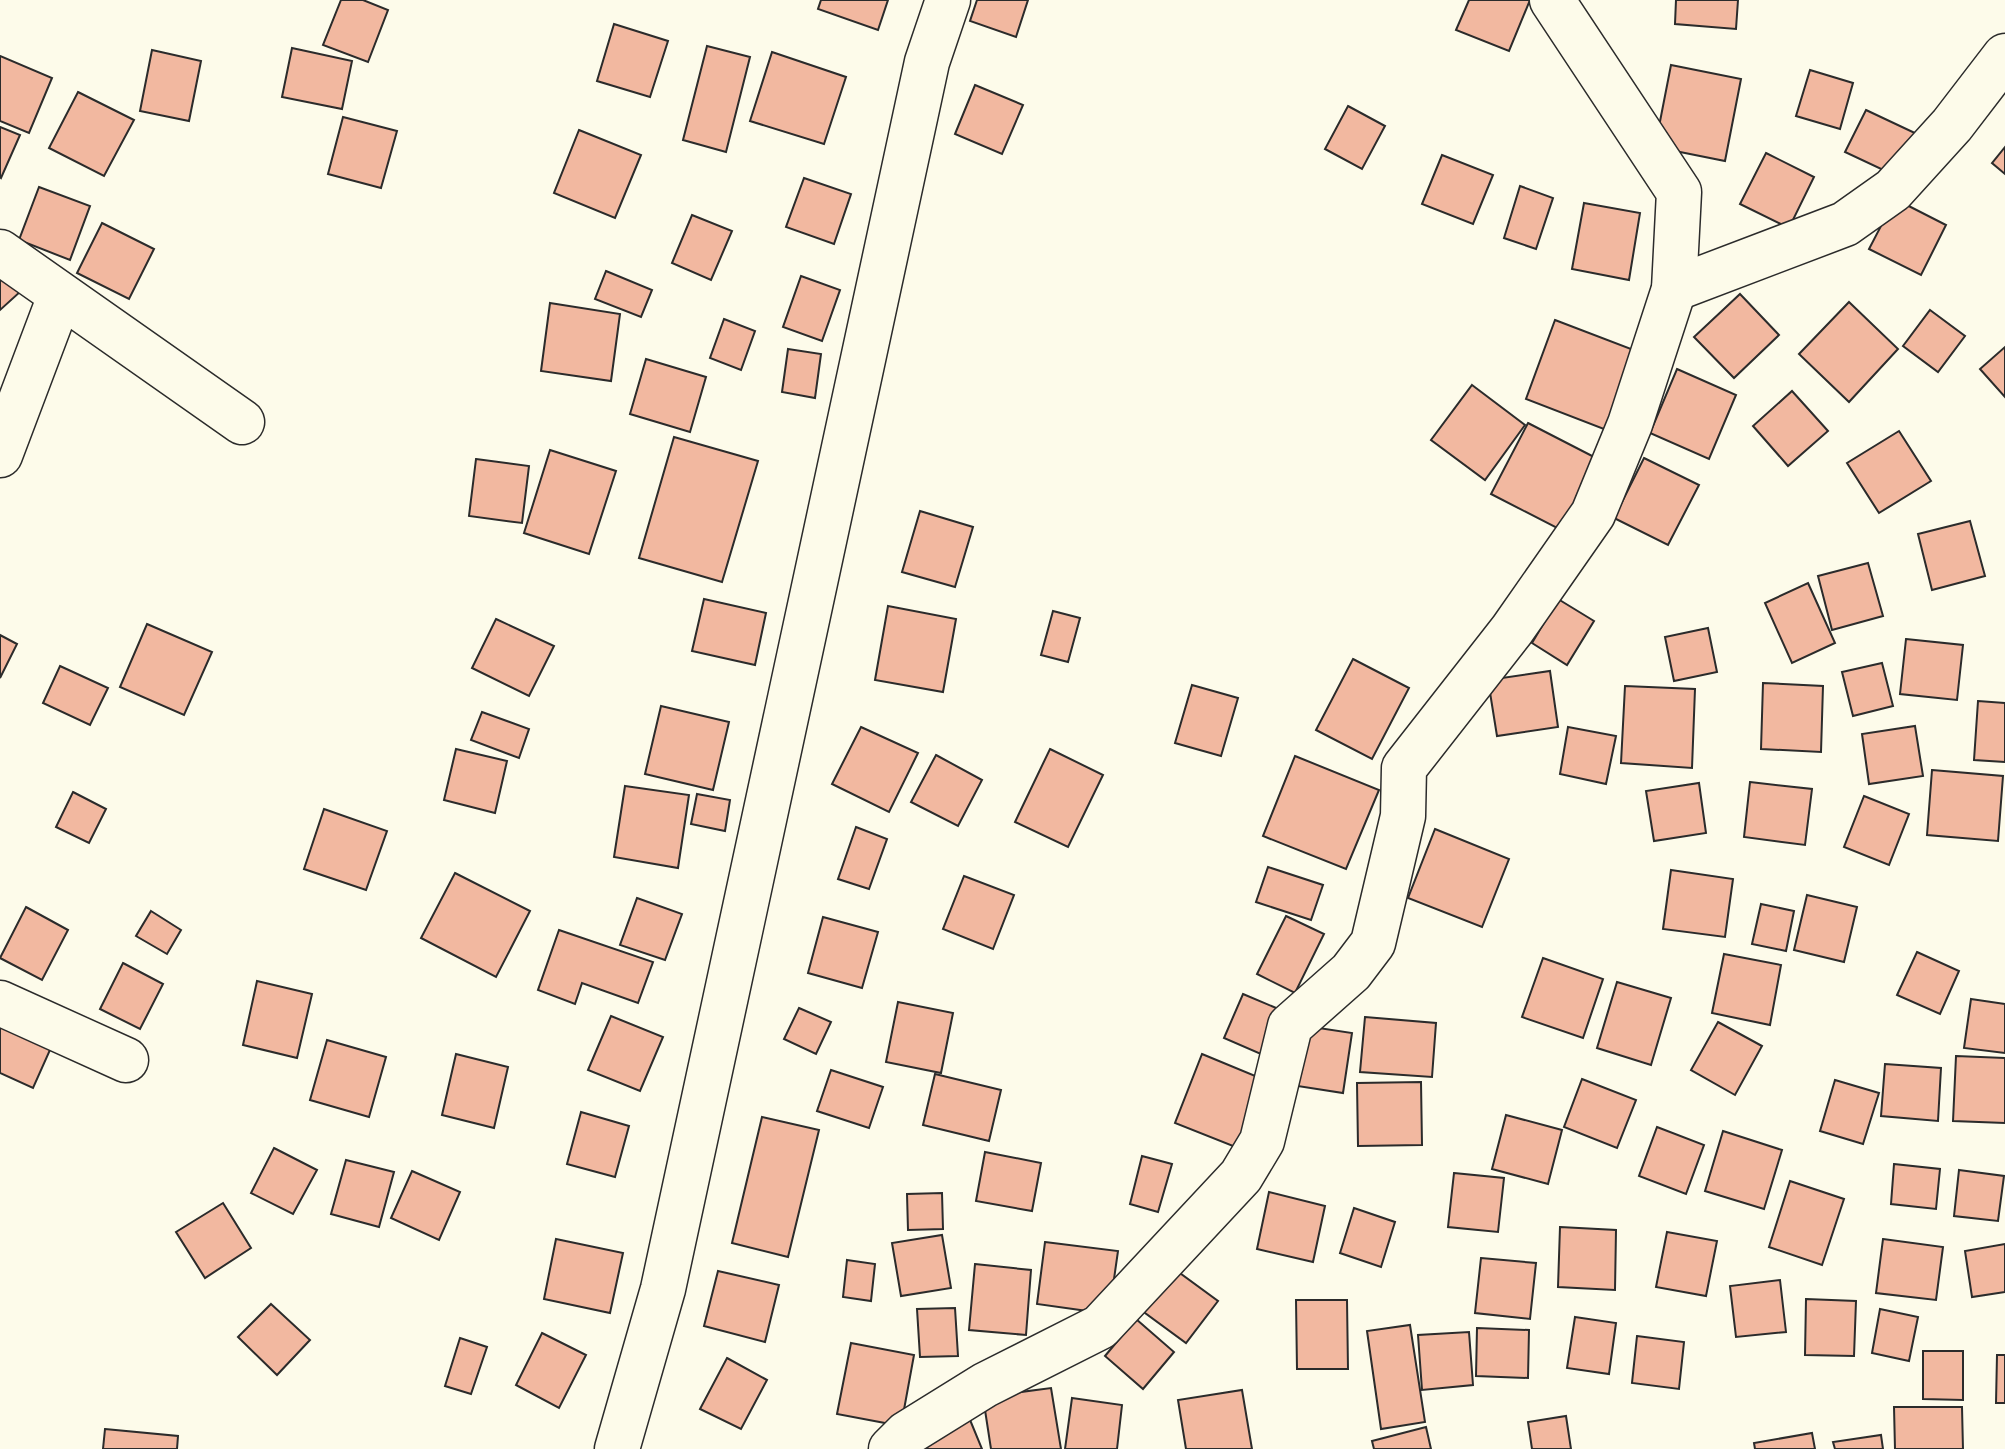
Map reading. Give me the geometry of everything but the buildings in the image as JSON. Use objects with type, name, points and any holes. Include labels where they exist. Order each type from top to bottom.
[{"type":"street","points":[[617,1449],[663,1289],[927,62],[948,0]]},
{"type":"street","points":[[891,1449],[906,1434],[985,1385],[1100,1327],[1241,1176],[1262,1141],[1290,1026],[1351,972],[1373,943],[1403,816],[1404,768],[1512,630],[1593,514],[1630,424],[1674,289],[1679,192],[1552,0]]},
{"type":"street","points":[[1674,289],[1845,224],[1881,198],[1952,125],[2005,56]]},
{"type":"street","points":[[0,252],[242,422]]},
{"type":"street","points":[[0,455],[60,296]]},
{"type":"street","points":[[0,1003],[126,1060]]}]
